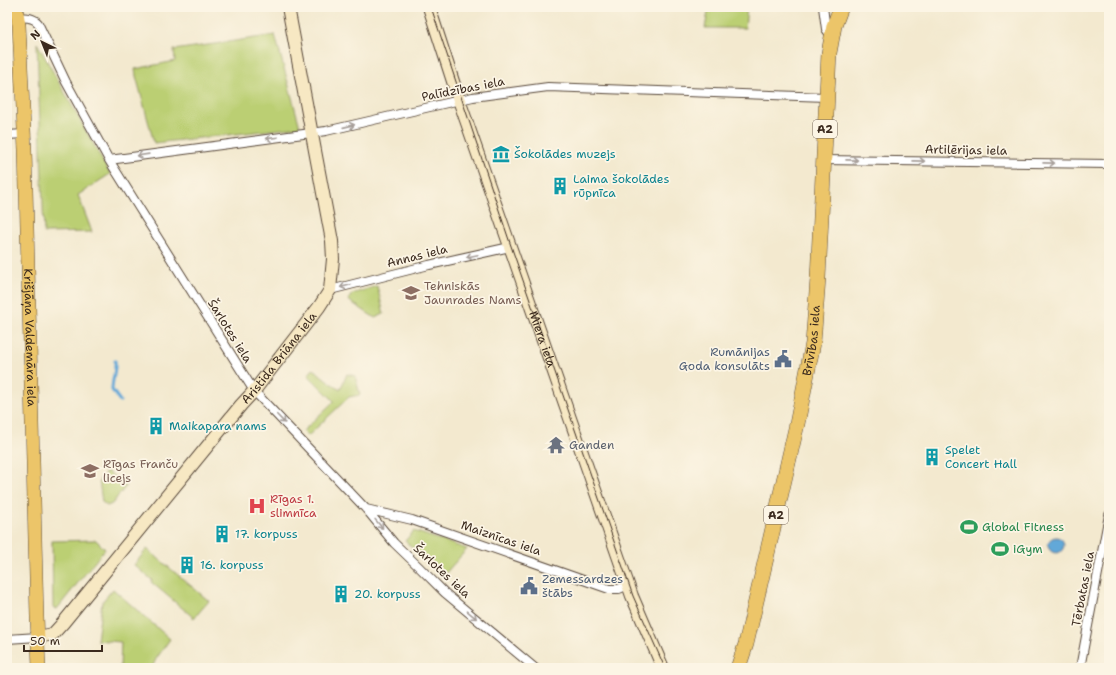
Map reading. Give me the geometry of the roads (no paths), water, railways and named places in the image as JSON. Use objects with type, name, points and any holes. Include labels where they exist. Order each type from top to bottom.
[{"type":"highway","name":"Brīvības iela","points":[[738,668],[746,644],[769,547],[797,424],[812,348],[818,278],[826,97],[832,37],[840,7]]},
{"type":"main road","name":"Krišjāņa Valdemāra iela","points":[[17,12],[24,134],[36,617],[39,668]]},
{"type":"street","name":"Aristida Briāna iela","points":[[38,637],[52,634],[63,623],[254,391],[319,307],[330,290],[333,259],[332,241],[288,7]]},
{"type":"street","name":"Miera iela","points":[[429,7],[459,100],[628,585],[663,668]]},
{"type":"street","points":[[823,7],[826,29],[832,37]]},
{"type":"street","name":"Šarlotes iela","points":[[17,12],[35,20],[38,24],[66,82],[109,160],[254,391],[366,509],[394,543],[445,593],[535,668]]},
{"type":"street","name":"Palīdzības iela","points":[[109,160],[326,131],[473,97],[548,87],[826,97]]},
{"type":"street","points":[[7,135],[24,134]]},
{"type":"street","name":"Artilērijas iela","points":[[823,160],[1109,164]]},
{"type":"street","name":"Annas iela","points":[[330,290],[429,265],[510,247]]},
{"type":"street","name":"Maiznīcas iela","points":[[366,509],[412,520],[609,588],[619,589],[628,585]]},
{"type":"street","name":"Tērbatas iela","points":[[1080,668],[1109,514]]},
{"type":"street","points":[[7,639],[38,637]]},
{"type":"water","points":[[1056,537],[1063,542],[1064,545],[1059,552],[1056,553],[1049,548],[1048,545],[1053,538]]},
{"type":"waterway","points":[[115,361],[112,390],[120,401]]},
{"type":"tram line","points":[[431,7],[510,243],[633,596],[665,668]]},
{"type":"place","name":"Šokolādes muzejs","points":[[501,154]]},
{"type":"place","name":"Laima šokolādes rūpnīca","points":[[560,186]]},
{"type":"place","name":"Tehniskās Jaunrades Nams","points":[[411,293]]},
{"type":"place","name":"Rumānijas Goda konsulāts","points":[[783,359]]},
{"type":"place","name":"Maikapara nams","points":[[156,426]]},
{"type":"place","name":"Ganden","points":[[556,445]]},
{"type":"place","name":"Spelet Concert Hall","points":[[932,457]]},
{"type":"place","name":"Rīgas Franču licejs","points":[[90,471]]},
{"type":"place","name":"Rīgas 1. slimnīca","points":[[257,506]]},
{"type":"place","name":"Global Fitness","points":[[969,527]]},
{"type":"place","name":"17. korpuss","points":[[222,534]]},
{"type":"place","name":"iGym","points":[[1000,549]]},
{"type":"place","name":"16. korpuss","points":[[187,565]]},
{"type":"place","name":"Zemessardzes štābs","points":[[529,586]]},
{"type":"place","name":"20. korpuss","points":[[341,594]]}]
